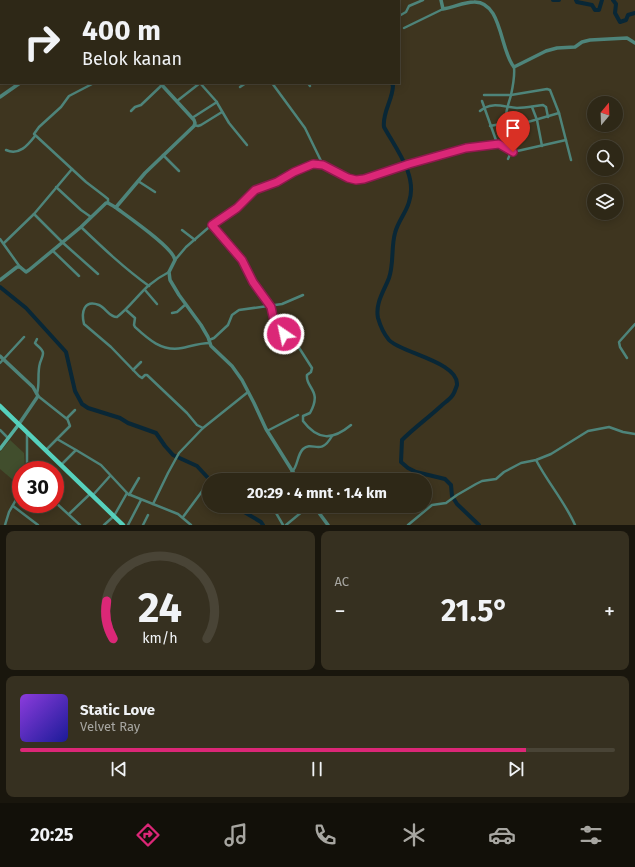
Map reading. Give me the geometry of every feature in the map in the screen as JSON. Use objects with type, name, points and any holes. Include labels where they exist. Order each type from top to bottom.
[{"type":"main road","points":[[0,406],[57,461]]},
{"type":"main road","points":[[0,449],[18,424]]},
{"type":"main road","points":[[64,468],[123,525]]},
{"type":"street","points":[[400,15],[406,12],[410,6],[423,0]]},
{"type":"street","points":[[441,0],[442,9]]},
{"type":"street","points":[[404,28],[442,9],[472,1],[485,5],[495,15],[503,43],[514,67],[511,95],[507,106],[506,123],[512,141],[511,152],[508,159]]},
{"type":"street","points":[[514,67],[546,51],[557,48],[575,47],[582,42],[590,40],[627,38],[635,43]]},
{"type":"street","points":[[0,97],[19,84]]},
{"type":"street","points":[[6,150],[12,152],[18,151],[29,144],[36,136],[34,134],[39,127],[61,106],[69,96],[92,84]]},
{"type":"street","points":[[131,111],[135,107],[141,105],[161,84],[195,121],[194,125]]},
{"type":"street","points":[[176,101],[199,84]]},
{"type":"street","points":[[201,84],[217,102],[229,123],[247,145]]},
{"type":"street","points":[[240,87],[244,84]]},
{"type":"street","points":[[273,84],[305,128],[323,165]]},
{"type":"street","points":[[484,95],[511,95],[549,89],[553,94],[571,160]]},
{"type":"street","points":[[482,101],[497,143]]},
{"type":"street","points":[[192,118],[217,102]]},
{"type":"street","points":[[480,111],[485,107],[494,105],[516,108],[545,106],[548,116]]},
{"type":"street","points":[[532,107],[537,120],[542,146]]},
{"type":"street","points":[[115,207],[162,155],[194,125],[199,126],[222,112]]},
{"type":"street","points":[[507,128],[558,113]]},
{"type":"street","points":[[490,126],[506,123]]},
{"type":"street","points":[[36,136],[86,182],[108,199],[108,203],[161,243],[173,254],[175,260]]},
{"type":"street","points":[[202,428],[146,374],[143,378],[141,378],[111,347],[86,326],[83,320],[84,309],[86,306],[90,304],[100,306],[116,318],[157,279],[169,272],[175,260],[186,247],[212,225],[237,208],[255,190],[277,182],[294,172],[313,164],[323,165],[348,178],[356,180],[364,179],[464,148],[497,143],[511,152],[566,140]]},
{"type":"street","points":[[162,155],[179,171]]},
{"type":"street","points":[[4,244],[34,214],[72,169]]},
{"type":"street","points":[[138,181],[155,192]]},
{"type":"street","points":[[56,187],[82,211],[91,217]]},
{"type":"street","points":[[0,240],[20,267],[27,272],[81,227],[106,203],[108,203]]},
{"type":"street","points":[[34,214],[62,242],[98,274]]},
{"type":"street","points":[[212,225],[242,260],[253,282],[270,306],[277,326],[284,334],[296,343],[312,368],[306,379],[314,392],[315,401],[310,413],[303,416],[303,421],[314,433],[327,437],[338,434],[351,425]]},
{"type":"street","points":[[81,227],[107,252],[149,286]]},
{"type":"street","points":[[182,230],[195,240]]},
{"type":"street","points":[[52,250],[79,276]]},
{"type":"street","points":[[0,280],[15,268],[20,267]]},
{"type":"street","points":[[169,272],[170,280],[201,325],[209,341],[215,350],[233,368],[248,391],[267,431],[292,471]]},
{"type":"street","points":[[145,290],[156,304]]},
{"type":"street","points":[[126,310],[134,317],[135,327],[152,341],[166,348],[175,349],[209,341],[228,325],[230,318],[236,312],[245,308],[282,304],[303,295]]},
{"type":"street","points":[[172,313],[177,312],[186,304]]},
{"type":"street","points":[[627,358],[620,347],[619,342],[635,324]]},
{"type":"street","points":[[0,363],[24,336]]},
{"type":"street","points":[[18,424],[37,394],[39,369],[43,353],[35,343],[37,339]]},
{"type":"street","points":[[0,356],[37,394],[68,420],[70,424],[70,426],[46,451]]},
{"type":"street","points":[[133,370],[141,362]]},
{"type":"street","points":[[152,504],[180,453],[202,428],[248,391]]},
{"type":"street","points":[[68,420],[67,418],[75,410]]},
{"type":"street","points":[[267,431],[298,414]]},
{"type":"street","points":[[408,525],[432,505],[444,503],[479,482],[496,479],[504,472],[521,463],[536,460],[563,448],[585,433],[609,427],[635,434]]},
{"type":"street","points":[[0,430],[8,438]]},
{"type":"street","points":[[27,433],[27,461]]},
{"type":"street","points":[[289,473],[292,471],[303,449],[308,447],[323,447],[328,444],[332,436]]},
{"type":"street","points":[[57,439],[100,465],[128,494],[175,512],[183,517],[189,524]]},
{"type":"street","points":[[64,462],[76,450]]},
{"type":"street","points":[[536,460],[544,475],[570,514],[575,525]]},
{"type":"street","points":[[69,515],[110,476]]},
{"type":"street","points":[[104,525],[114,516],[139,478]]},
{"type":"street","points":[[183,517],[202,491]]},
{"type":"street","points":[[128,525],[141,500]]},
{"type":"street","points":[[5,525],[12,506]]},
{"type":"street","points":[[64,510],[80,525]]},
{"type":"street","points":[[22,513],[38,525]]},
{"type":"street","points":[[277,513],[285,525],[300,513]]},
{"type":"street","points":[[319,513],[328,525]]},
{"type":"street","points":[[143,525],[148,515]]},
{"type":"green space","points":[[10,440],[24,453],[25,461],[12,461],[12,479],[0,469],[0,452]]},
{"type":"waterway","points":[[553,0],[559,0]]},
{"type":"waterway","points":[[576,0],[577,2],[592,5],[595,10],[599,10],[602,0]]},
{"type":"waterway","points":[[613,0],[616,4],[615,13],[620,22],[626,20],[628,15],[635,13]]},
{"type":"waterway","points":[[392,84],[393,90],[385,116],[384,127],[404,163],[411,182],[411,192],[408,206],[395,233],[391,273],[379,302],[377,313],[378,318],[382,329],[389,340],[395,345],[440,364],[449,370],[455,377],[457,385],[449,399],[402,440],[401,462],[416,472],[445,479],[451,485],[452,496],[457,504],[479,525]]},
{"type":"waterway","points":[[0,287],[26,308],[66,352],[75,391],[82,404],[88,408],[120,418],[128,423],[156,433],[173,455],[197,466],[204,473]]},
{"type":"waterway","points":[[246,513],[261,522],[263,525]]},
{"type":"route","points":[[284,334],[274,321],[271,307],[253,282],[242,260],[212,225],[237,208],[253,191],[277,182],[288,174],[316,163],[329,167],[352,180],[356,180],[364,179],[409,164],[466,148],[497,143],[513,152]]}]
